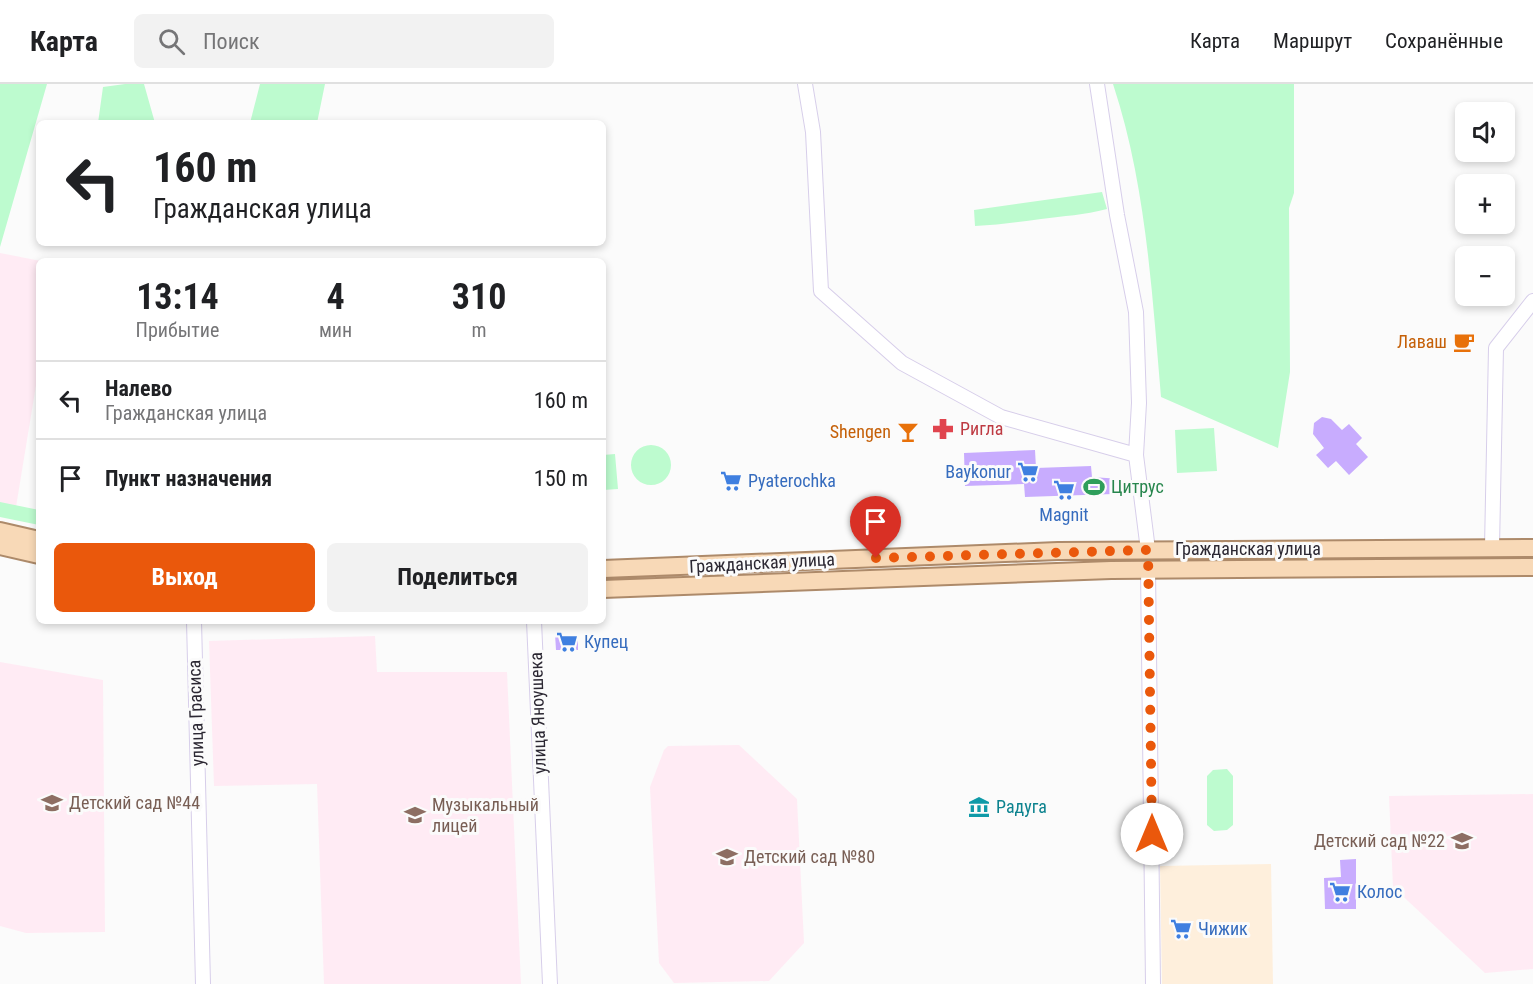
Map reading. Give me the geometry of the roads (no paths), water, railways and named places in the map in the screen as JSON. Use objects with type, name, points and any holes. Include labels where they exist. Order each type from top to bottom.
[{"type":"main road","points":[[0,531],[36,539]]},
{"type":"main road","points":[[0,546],[36,554]]},
{"type":"main road","name":"Гражданская улица","points":[[606,570],[1148,550],[1533,548]]},
{"type":"main road","points":[[1148,550],[1148,569]]},
{"type":"main road","name":"Гражданская улица","points":[[606,589],[1148,569],[1533,567]]},
{"type":"street","points":[[805,84],[813,132],[822,291],[902,363],[1001,417],[1136,455]]},
{"type":"street","points":[[1096,84],[1117,215],[1136,312],[1139,403],[1136,455],[1148,550]]},
{"type":"street","points":[[1492,547],[1496,348],[1533,301]]},
{"type":"street","points":[[1148,569],[1153,984]]},
{"type":"street","name":"улица Грасиса","points":[[194,624],[204,984]]},
{"type":"street","name":"улица Яноушека","points":[[534,624],[550,984]]},
{"type":"place","name":"Лаваш","points":[[1464,342]]},
{"type":"place","name":"Ригла","points":[[943,429]]},
{"type":"place","name":"Shengen","points":[[908,432]]},
{"type":"place","name":"Baykonur","points":[[1028,472]]},
{"type":"place","name":"Pyaterochka","points":[[731,481]]},
{"type":"place","name":"Цитрус","points":[[1094,487]]},
{"type":"place","name":"Magnit","points":[[1064,490]]},
{"type":"place","name":"Купец","points":[[567,642]]},
{"type":"place","name":"Детский сад №44","points":[[52,803]]},
{"type":"place","name":"Радуга","points":[[979,807]]},
{"type":"place","name":"Музыкальный лицей","points":[[415,815]]},
{"type":"place","name":"Детский сад №22","points":[[1462,841]]},
{"type":"place","name":"Детский сад №80","points":[[727,857]]},
{"type":"place","name":"Колос","points":[[1340,892]]},
{"type":"place","name":"Чижик","points":[[1181,929]]}]
